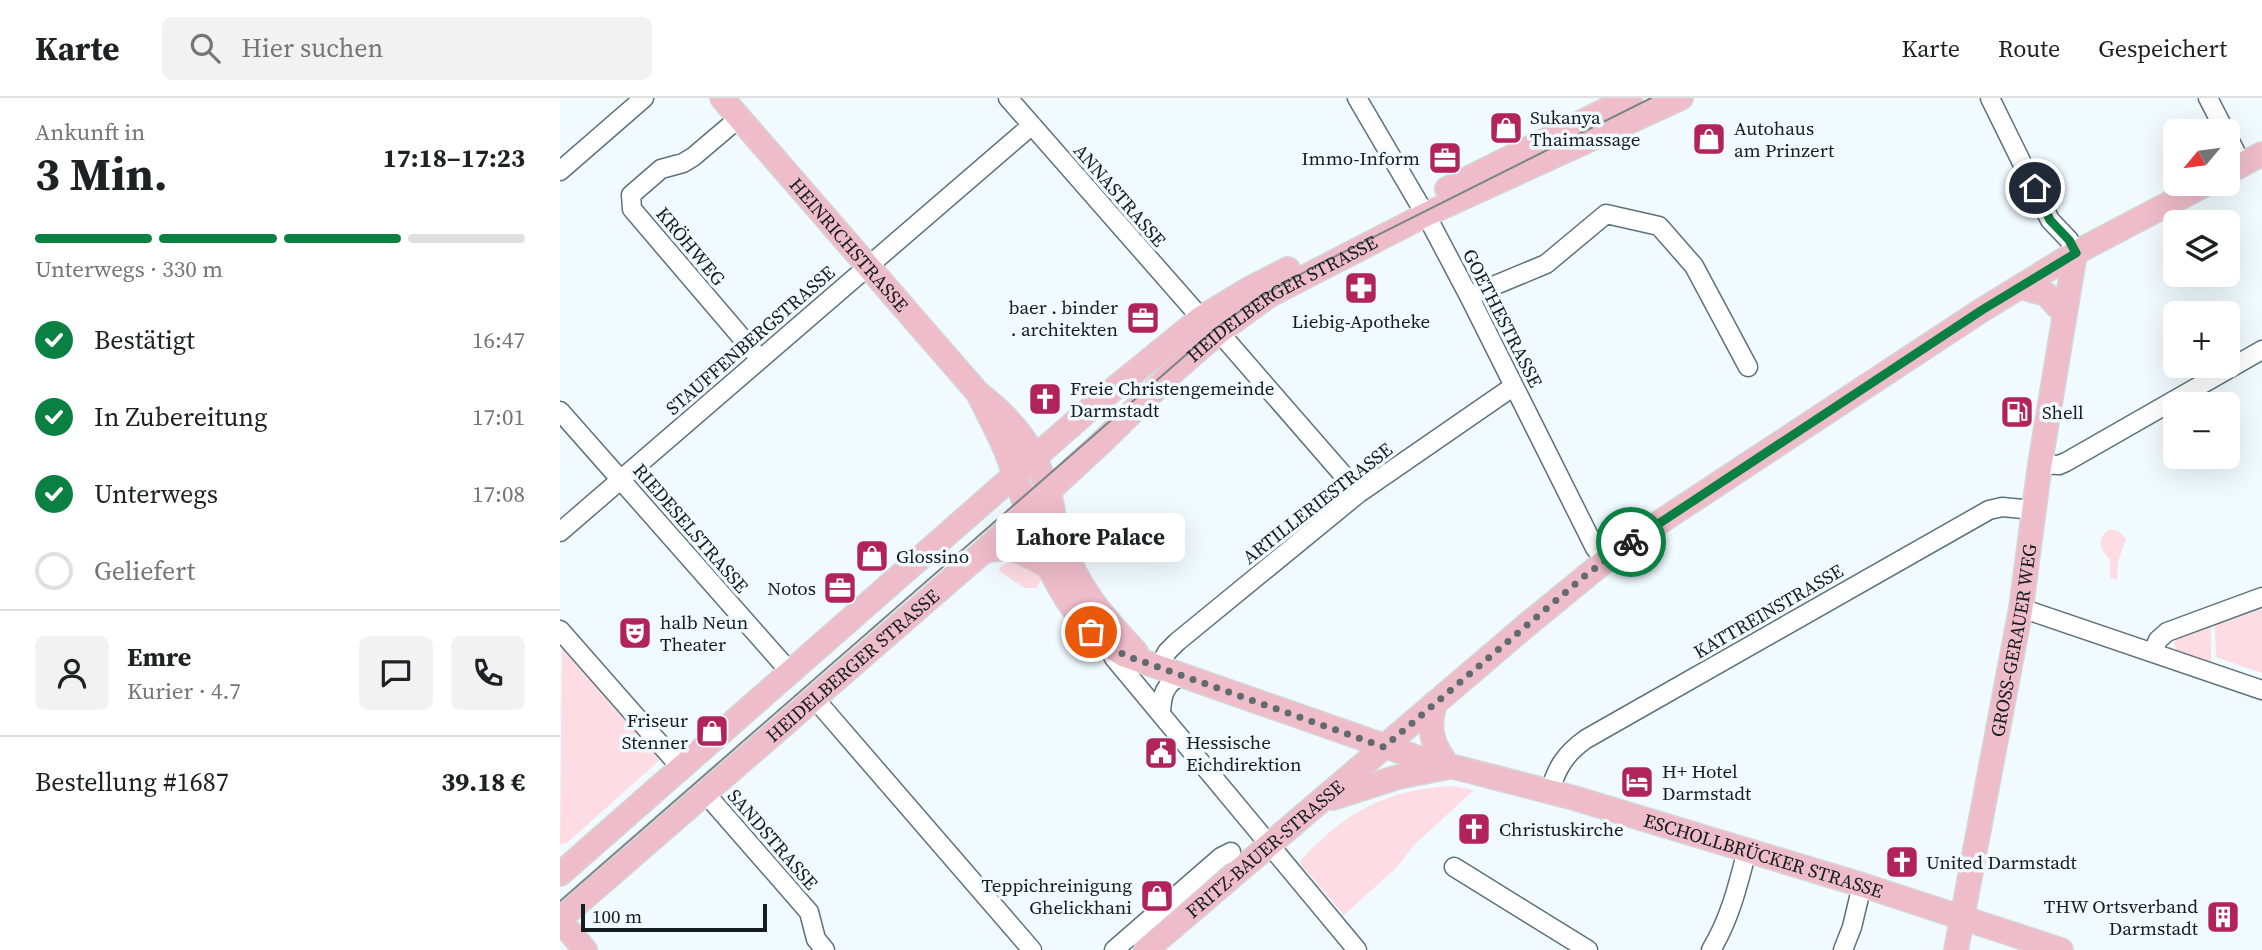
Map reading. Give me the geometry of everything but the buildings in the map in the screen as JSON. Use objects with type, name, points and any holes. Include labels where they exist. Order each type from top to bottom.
[{"type":"main road","name":"HEINRICHSTRASSE","points":[[722,98],[978,393],[1003,412],[1018,430],[1034,456],[1048,492]]},
{"type":"main road","name":"HEIDELBERGER STRASSE","points":[[560,874],[1034,456],[1210,325],[1270,295],[1422,209],[1630,98]]},
{"type":"main road","name":"HEIDELBERGER STRASSE","points":[[1422,209],[1681,98]]},
{"type":"main road","name":"FRITZ-BAUER-STRASSE","points":[[1146,950],[1605,560],[1766,451],[2020,287],[2184,196]]},
{"type":"main road","name":"GROSS-GERAUER WEG","points":[[1956,950],[2021,608],[2060,318],[2066,316],[2067,259]]},
{"type":"main road","points":[[2020,287],[2046,294],[2060,318]]},
{"type":"main road","name":"HEIDELBERGER STRASSE","points":[[560,920],[1028,512],[1174,371],[1210,325]]},
{"type":"main road","name":"HEINRICHSTRASSE","points":[[978,393],[1006,451],[1028,512]]},
{"type":"main road","name":"ESCHOLLBRÜCKER STRASSE","points":[[1048,492],[1063,546],[1082,587],[1111,625],[1152,665]]},
{"type":"main road","name":"ESCHOLLBRÜCKER STRASSE","points":[[1028,512],[1064,598],[1080,621],[1124,655],[1384,747],[1449,767],[1550,792],[1863,885],[2061,950]]},
{"type":"main road","points":[[984,551],[1002,548],[1019,551],[1049,567]]},
{"type":"main road","points":[[1320,802],[1398,777],[1449,767],[1437,749],[1431,732],[1435,703]]},
{"type":"main road","points":[[560,854],[611,814],[635,808]]},
{"type":"main road","points":[[560,920],[585,950]]},
{"type":"street","points":[[560,171],[644,98]]},
{"type":"street","name":"ANNASTRASSE","points":[[1008,98],[1359,493]]},
{"type":"street","name":"GOETHESTRASSE","points":[[1357,98],[1469,296],[1595,548],[1605,560]]},
{"type":"street","points":[[1990,98],[2067,259]]},
{"type":"street","points":[[2208,98],[2219,119]]},
{"type":"street","name":"KRÖHWEG","points":[[739,118],[693,157],[683,163],[661,169],[631,195],[632,209],[760,359]]},
{"type":"street","name":"STAUFFENBERGSTRASSE","points":[[560,531],[1032,125]]},
{"type":"street","points":[[1469,296],[1546,264],[1606,214],[1659,226],[1695,266],[1748,367]]},
{"type":"street","points":[[2040,464],[2059,465],[2066,462],[2262,350]]},
{"type":"street","name":"ARTILLERIESTRASSE","points":[[1152,665],[1359,493],[1514,386]]},
{"type":"street","name":"RIEDESELSTRASSE","points":[[560,411],[791,673]]},
{"type":"street","name":"KATTREINSTRASSE","points":[[1550,792],[1556,772],[1566,756],[1592,735],[1989,510],[2002,507],[2034,510]]},
{"type":"street","points":[[2153,652],[2158,640],[2166,632],[2262,597]]},
{"type":"street","points":[[2021,608],[2262,690]]},
{"type":"street","points":[[560,630],[681,769]]},
{"type":"street","points":[[1107,644],[1114,658],[1357,950]]},
{"type":"street","points":[[1161,713],[1167,685],[1182,675]]},
{"type":"street","points":[[816,699],[1032,950]]},
{"type":"street","name":"SANDSTRASSE","points":[[706,794],[809,912],[816,939],[825,950]]},
{"type":"street","points":[[1711,950],[1722,932],[1734,900],[1746,850]]},
{"type":"street","name":"FRITZ-BAUER-STRASSE","points":[[1114,950],[1221,857],[1231,852]]},
{"type":"street","points":[[1454,867],[1588,950]]},
{"type":"street","points":[[1843,950],[1863,885]]},
{"type":"shaded area","points":[[2110,529],[2120,532],[2126,539],[2118,562],[2117,580],[2110,578],[2110,560],[2101,544],[2102,537]]},
{"type":"shaded area","points":[[1011,561],[1041,571],[1043,578],[1036,588],[1025,588],[999,571],[1000,567]]},
{"type":"shaded area","points":[[2262,609],[2262,673],[2216,657],[2215,625]]},
{"type":"shaded area","points":[[2211,627],[2211,663],[2176,651],[2174,643],[2178,638]]},
{"type":"shaded area","points":[[562,643],[662,758],[568,842],[560,845]]},
{"type":"shaded area","points":[[1451,786],[1474,790],[1414,845],[1397,867],[1344,915],[1299,862],[1332,830],[1367,807],[1405,793]]},
{"type":"tram line","points":[[560,901],[1219,326],[1260,297],[1312,268],[1651,98]]},
{"type":"way so far","points":[[1091,632],[1124,655],[1384,747],[1587,574],[1631,542]]},
{"type":"place","name":"Sukanya Thaimassage","points":[[1506,128]]},
{"type":"place","name":"Autohaus am Prinzert","points":[[1709,139]]},
{"type":"place","name":"Immo-Inform","points":[[1445,158]]},
{"type":"place","name":"Liebig-Apotheke","points":[[1361,288]]},
{"type":"place","name":"baer . binder . architekten","points":[[1143,318]]},
{"type":"place","name":"Freie Christengemeinde Darmstadt","points":[[1045,399]]},
{"type":"place","name":"Shell","points":[[2017,412]]},
{"type":"place","name":"Glossino","points":[[872,556]]},
{"type":"place","name":"Notos","points":[[840,588]]},
{"type":"place","name":"Lahore Palace","points":[[1091,632]]},
{"type":"place","name":"halb Neun Theater","points":[[635,633]]},
{"type":"place","name":"Friseur Stenner","points":[[712,731]]},
{"type":"place","name":"Hessische Eichdirektion","points":[[1161,753]]},
{"type":"place","name":"H+ Hotel Darmstadt","points":[[1637,782]]},
{"type":"place","name":"Christuskirche","points":[[1474,829]]},
{"type":"place","name":"United Darmstadt","points":[[1902,862]]},
{"type":"place","name":"Teppichreinigung Ghelickhani","points":[[1157,896]]},
{"type":"place","name":"THW Ortsverband Darmstadt","points":[[2223,917]]},
{"type":"route","points":[[1631,542],[1982,310],[2076,253],[2069,240],[2050,220],[2035,188]]}]
